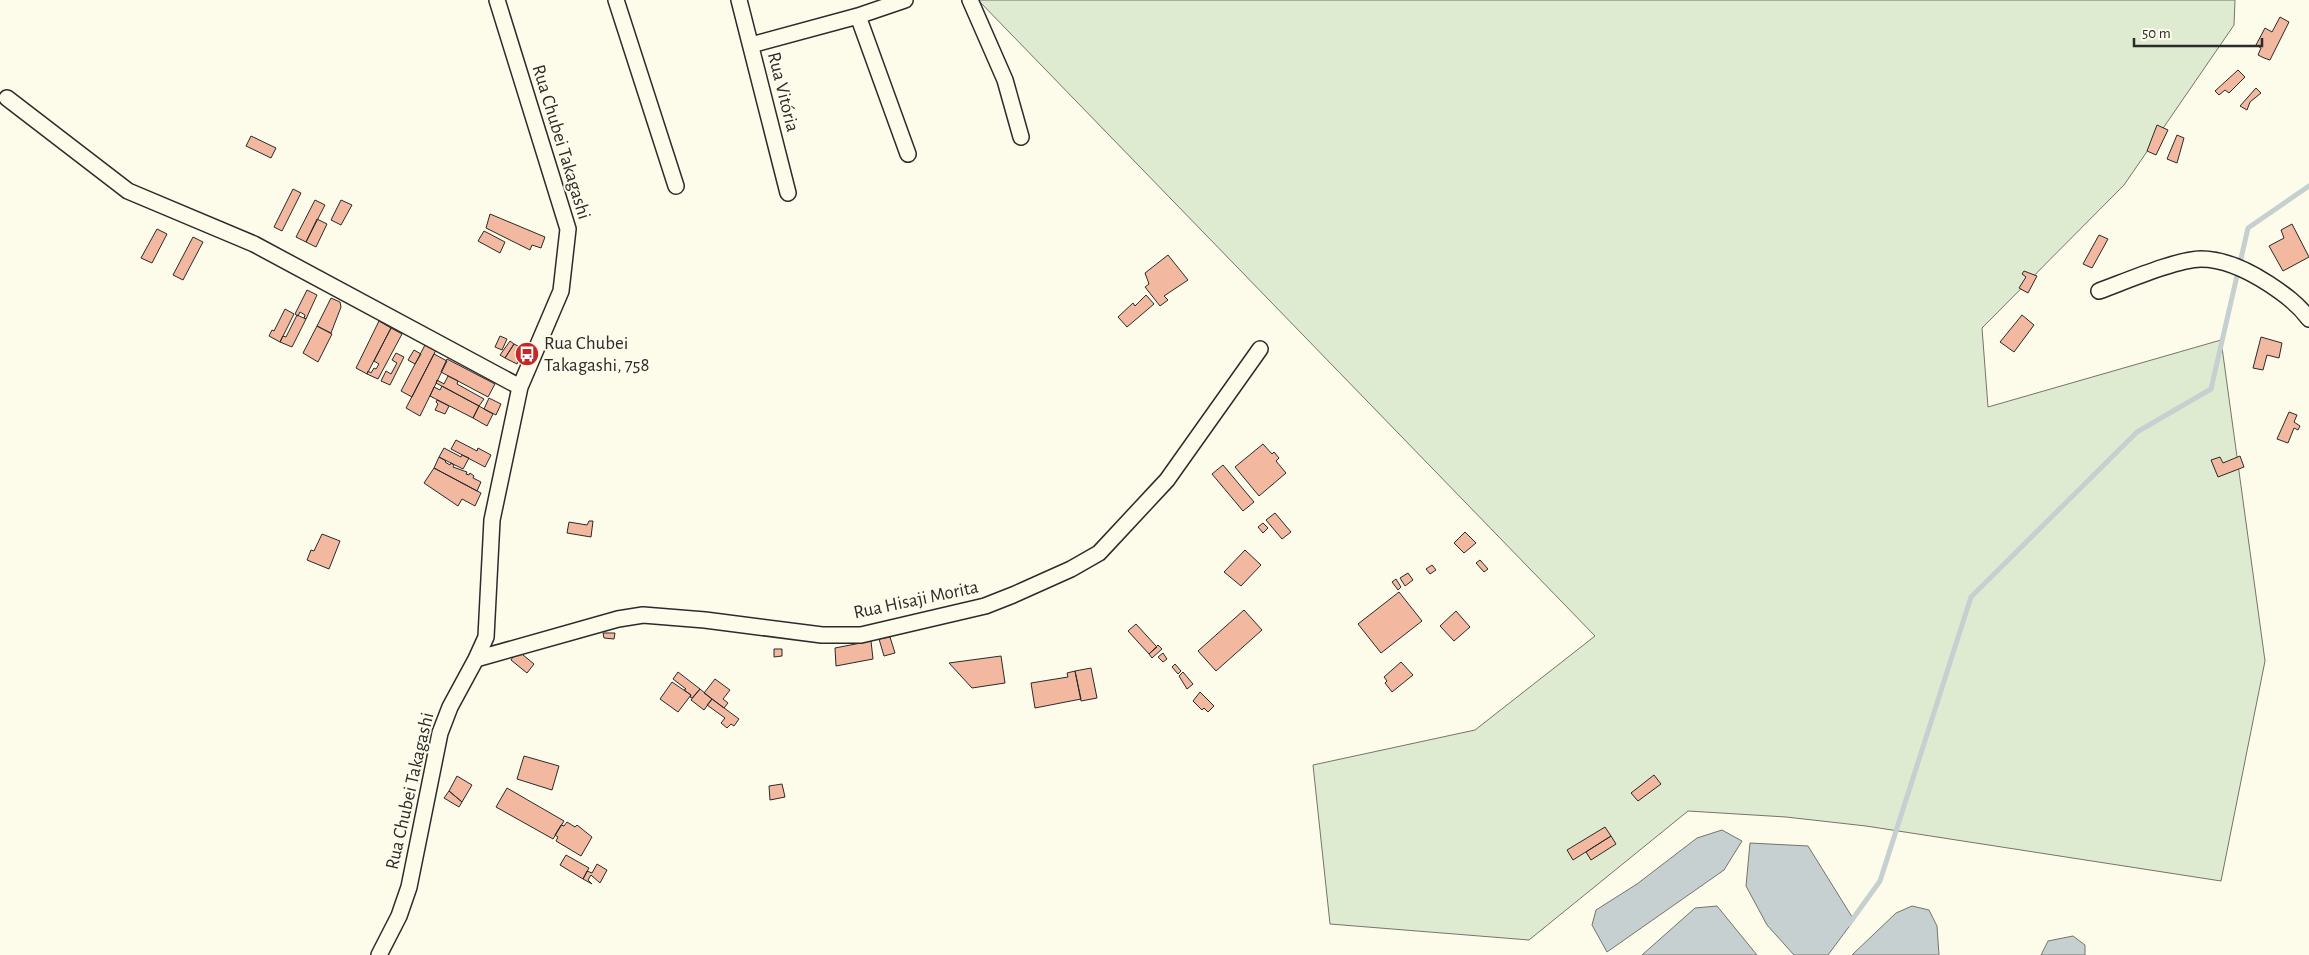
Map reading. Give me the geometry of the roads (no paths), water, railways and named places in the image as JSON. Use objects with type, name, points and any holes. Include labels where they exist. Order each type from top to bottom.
[{"type":"street","name":"Rua Chubei Takagashi","points":[[379,955],[399,916],[409,887],[440,733],[450,707],[486,637],[492,520],[520,387],[561,291],[568,229],[498,0]]},
{"type":"street","points":[[616,0],[676,186]]},
{"type":"street","name":"Rua Vitória","points":[[739,0],[788,193]]},
{"type":"street","points":[[751,45],[858,16],[905,0]]},
{"type":"street","points":[[970,0],[1005,80],[1021,138]]},
{"type":"street","points":[[858,16],[908,154]]},
{"type":"street","points":[[7,98],[128,190],[254,244],[520,387]]},
{"type":"street","points":[[2099,291],[2177,264],[2200,259],[2225,262],[2241,268],[2288,297],[2306,315]]},
{"type":"street","points":[[2306,315],[2309,297]]},
{"type":"street","name":"Rua Hisaji Morita","points":[[476,659],[611,620],[643,615],[705,620],[822,635],[861,635],[985,606],[1013,595],[1071,569],[1099,552],[1172,475],[1260,349]]},
{"type":"waterway","points":[[1849,924],[1880,881],[1971,597],[2137,432],[2211,389],[2248,228],[2309,186]]},
{"type":"place","name":"Rua Chubei Takagashi, 758","points":[[527,354]]}]
